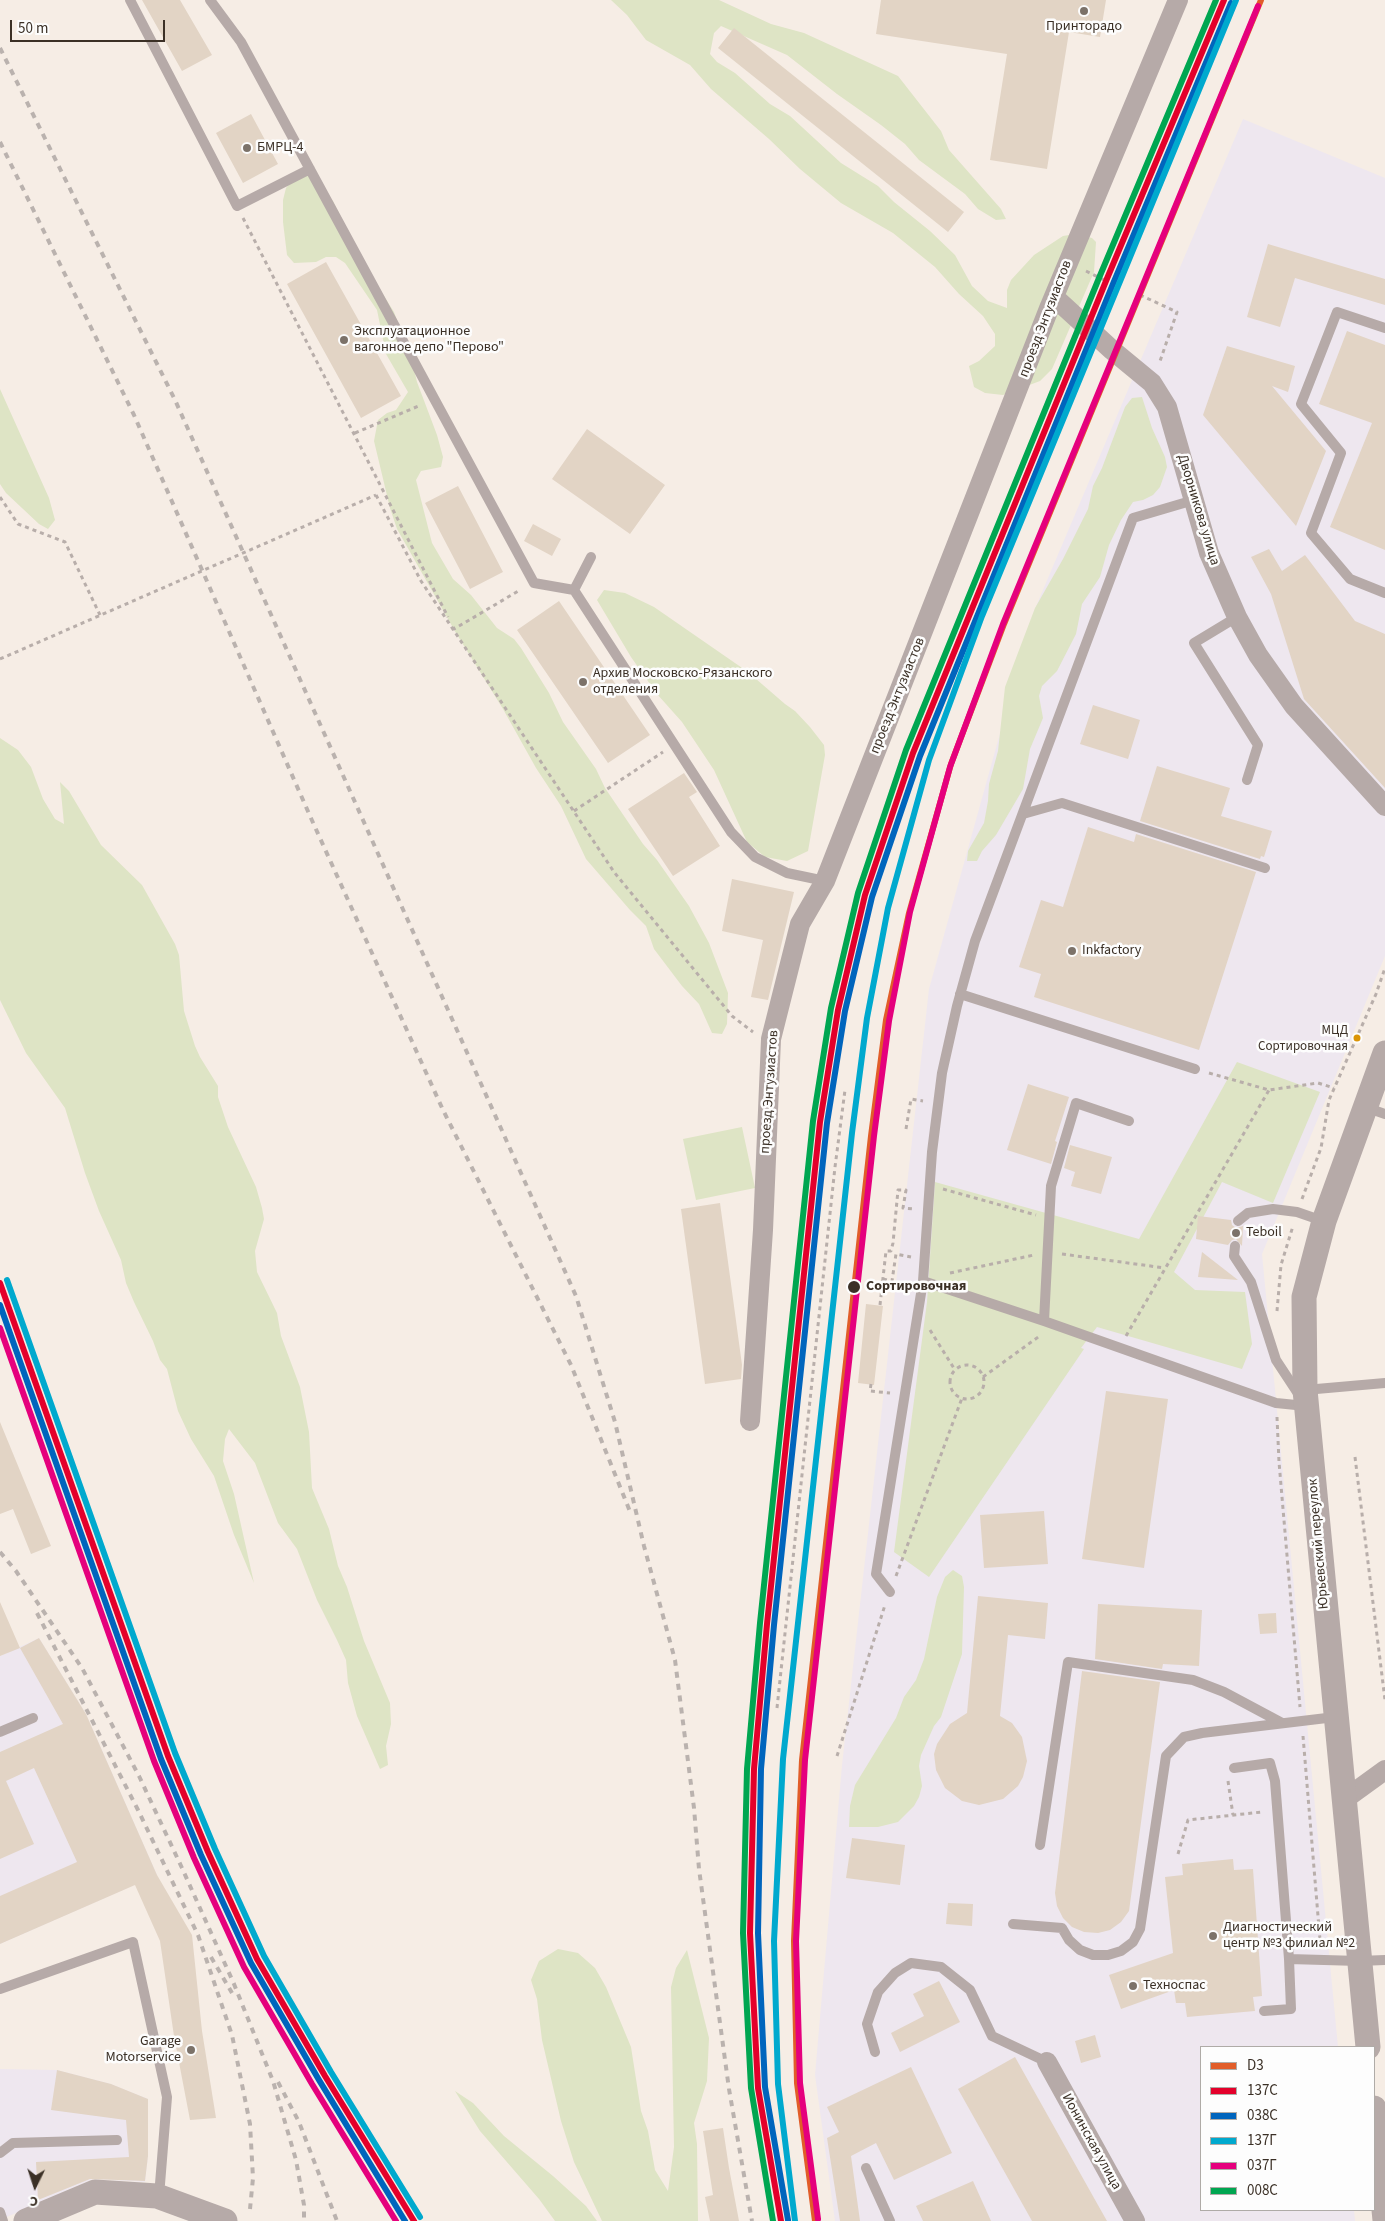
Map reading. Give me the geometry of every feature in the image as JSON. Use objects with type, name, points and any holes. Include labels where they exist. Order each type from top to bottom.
[{"type":"street","name":"проезд Энтузиастов","points":[[750,1421],[763,1230],[771,1039],[800,924],[825,881],[1054,297],[1178,0]]},
{"type":"street","name":"Дворникова улица","points":[[1054,297],[1112,350],[1152,383],[1167,407],[1209,553],[1237,617],[1258,655],[1294,706],[1385,806]]},
{"type":"street","name":"Юрьевский переулок","points":[[1368,2046],[1306,1398],[1304,1297],[1324,1221],[1375,1110],[1385,1053]]},
{"type":"street","points":[[1345,1800],[1385,1770]]},
{"type":"street","name":"Ионинская улица","points":[[1047,2062],[1135,2221]]},
{"type":"street","points":[[1375,2118],[1385,2220]]},
{"type":"street","points":[[28,2220],[95,2192],[157,2196],[226,2221]]},
{"type":"lane","points":[[130,0],[237,206],[310,169]]},
{"type":"lane","points":[[210,0],[241,42],[534,583],[574,590],[731,832],[755,857],[787,873],[825,881]]},
{"type":"lane","points":[[1385,328],[1337,312],[1301,404],[1341,453],[1311,533],[1350,579],[1385,593]]},
{"type":"lane","points":[[890,1592],[876,1574],[923,1281],[930,1184],[942,1073],[960,994],[975,941],[1133,518],[1194,500]]},
{"type":"lane","points":[[574,590],[591,557]]},
{"type":"lane","points":[[1237,617],[1194,643],[1258,745],[1247,780]]},
{"type":"lane","points":[[1023,814],[1062,804],[1265,868]]},
{"type":"lane","points":[[960,994],[1195,1069]]},
{"type":"lane","points":[[1049,1323],[1051,1186],[1076,1103],[1129,1121]]},
{"type":"lane","points":[[1238,1221],[1248,1214],[1273,1209],[1297,1212],[1324,1221]]},
{"type":"lane","points":[[1235,1246],[1234,1256],[1251,1282],[1276,1360],[1306,1398]]},
{"type":"lane","points":[[923,1281],[1119,1347],[1276,1403],[1385,1383]]},
{"type":"lane","points":[[1040,1845],[1068,1662],[1193,1680],[1224,1692],[1282,1723]]},
{"type":"lane","points":[[1013,1924],[1062,1928],[1069,1940],[1080,1950],[1093,1955],[1108,1955],[1122,1950],[1133,1942],[1140,1929],[1166,1756],[1184,1738],[1335,1717]]},
{"type":"lane","points":[[0,1732],[34,1718]]},
{"type":"lane","points":[[1234,1768],[1270,1763],[1275,1782],[1289,1959],[1291,2009],[1264,2011]]},
{"type":"lane","points":[[0,1989],[133,1942],[167,2097],[160,2184],[157,2196]]},
{"type":"lane","points":[[1289,1959],[1385,1960]]},
{"type":"lane","points":[[875,2052],[867,2024],[878,1992],[895,1973],[911,1964],[940,1967],[970,1990],[992,2036],[1047,2062]]},
{"type":"lane","points":[[0,2153],[13,2143],[117,2140]]},
{"type":"lane","points":[[866,2168],[890,2221]]},
{"type":"lane","points":[[0,2212],[4,2221]]},
{"type":"path","points":[[237,206],[454,629]]},
{"type":"path","points":[[1140,295],[1177,312],[1152,383]]},
{"type":"path","points":[[355,433],[434,399]]},
{"type":"path","points":[[0,659],[376,495],[421,581],[614,872],[732,1016],[757,1035],[771,1039]]},
{"type":"path","points":[[0,497],[18,524],[65,542],[100,615]]},
{"type":"path","points":[[454,629],[534,583]]},
{"type":"path","points":[[574,811],[674,745]]},
{"type":"path","points":[[1195,1069],[1269,1090],[1318,1083],[1334,1088]]},
{"type":"path","points":[[778,1708],[836,1153],[845,1090]]},
{"type":"path","points":[[1119,1347],[1269,1090]]},
{"type":"path","points":[[906,1129],[911,1099]]},
{"type":"path","points":[[930,1184],[1051,1219]]},
{"type":"path","points":[[880,1305],[886,1251],[891,1251],[898,1190]]},
{"type":"path","points":[[923,1281],[932,1277],[1049,1252],[1164,1268]]},
{"type":"path","points":[[883,1279],[892,1281],[896,1254]]},
{"type":"path","points":[[918,1311],[955,1370]]},
{"type":"path","points":[[983,1377],[1049,1323]]},
{"type":"path","points":[[966,1365],[977,1368],[983,1377],[983,1387],[977,1396],[962,1398],[953,1392],[950,1380],[955,1370],[966,1365]]},
{"type":"path","points":[[871,1384],[870,1391],[886,1393]]},
{"type":"path","points":[[837,1756],[890,1592],[962,1398]]},
{"type":"path","points":[[1355,1457],[1385,1700]]},
{"type":"path","points":[[1279,1462],[1320,1940]]},
{"type":"path","points":[[1234,1768],[1228,1781],[1234,1816]]},
{"type":"path","points":[[1178,1854],[1188,1820],[1278,1811]]},
{"type":"shaded area","points":[[1243,119],[1385,178],[1385,956],[1262,1254],[1338,2046],[1200,2046],[1200,2211],[1354,2211],[1355,2221],[835,2221],[815,2075],[842,1765],[929,989],[1034,611]]},
{"type":"shaded area","points":[[39,1638],[86,1714],[157,1875],[0,1944],[0,1656]]},
{"type":"shaded area","points":[[0,2069],[57,2070],[111,2084],[148,2099],[148,2156],[145,2182],[93,2179],[0,2220]]},
{"type":"green space","points":[[611,0],[719,0],[771,24],[804,33],[898,76],[941,131],[949,150],[1001,209],[1006,219],[996,220],[978,209],[965,194],[919,160],[905,144],[787,55],[721,26],[714,33],[710,54],[717,62],[735,73],[770,104],[790,116],[841,163],[878,186],[894,202],[930,231],[955,255],[972,286],[988,301],[1007,308],[1007,290],[1011,280],[1034,255],[1063,236],[1075,234],[1092,238],[1096,242],[1094,272],[1052,369],[1040,381],[1003,395],[985,393],[974,387],[969,366],[979,361],[995,346],[995,334],[983,316],[959,294],[935,267],[893,233],[841,203],[800,169],[769,139],[711,89],[690,65],[646,40],[627,15]]},
{"type":"green space","points":[[302,175],[313,176],[333,201],[366,267],[394,312],[412,361],[417,382],[437,435],[443,457],[441,467],[421,471],[416,480],[432,543],[453,579],[471,595],[497,628],[514,639],[521,648],[549,693],[563,722],[596,769],[605,788],[643,844],[657,860],[689,906],[709,943],[728,993],[727,1024],[722,1034],[712,1033],[699,1004],[682,986],[654,949],[646,926],[586,859],[561,806],[536,768],[503,709],[456,633],[397,529],[374,441],[378,420],[387,413],[396,410],[408,392],[386,354],[377,310],[345,263],[336,257],[326,257],[316,262],[294,263],[287,255],[283,222],[283,200],[286,188],[292,181]]},
{"type":"green space","points":[[0,389],[49,498],[55,520],[48,529],[39,524],[6,493],[0,484]]},
{"type":"green space","points":[[1142,397],[1167,467],[1160,487],[1153,495],[1133,502],[1121,520],[1109,545],[1100,577],[1082,604],[1076,634],[1057,671],[1042,686],[1039,696],[1043,718],[1030,749],[1023,789],[996,835],[982,851],[977,861],[967,861],[968,851],[984,823],[989,784],[998,751],[1005,687],[1035,608],[1063,559],[1088,509],[1093,486],[1102,468],[1125,407],[1132,398]]},
{"type":"green space","points":[[604,590],[625,593],[654,607],[748,672],[795,711],[810,727],[824,745],[825,755],[808,851],[787,861],[765,857],[747,842],[714,770],[682,722],[657,694],[631,657],[597,600]]},
{"type":"green space","points":[[0,738],[18,750],[31,767],[43,799],[55,819],[64,824],[60,782],[69,791],[101,845],[142,885],[175,944],[179,955],[184,1011],[195,1046],[218,1086],[218,1097],[228,1127],[256,1187],[262,1208],[264,1219],[255,1251],[257,1272],[277,1313],[281,1336],[300,1387],[309,1432],[312,1488],[329,1529],[338,1566],[347,1587],[364,1641],[390,1703],[391,1724],[386,1746],[388,1765],[380,1769],[357,1716],[348,1683],[346,1660],[317,1600],[297,1549],[278,1523],[255,1463],[229,1429],[225,1439],[223,1461],[234,1494],[254,1583],[234,1535],[214,1476],[191,1439],[178,1411],[167,1369],[160,1360],[126,1283],[121,1260],[99,1211],[85,1173],[65,1108],[26,1053],[0,1000]]},
{"type":"green space","points":[[1237,1062],[1320,1092],[1273,1203],[1222,1182],[1174,1272],[1195,1290],[1245,1292],[1252,1344],[1242,1369],[1097,1327],[1081,1348],[1084,1349],[929,1577],[894,1552],[927,1302],[935,1182],[1139,1239]]},
{"type":"green space","points":[[742,1127],[755,1188],[696,1200],[683,1139]]},
{"type":"green space","points":[[953,1570],[962,1576],[964,1587],[962,1654],[941,1717],[934,1726],[921,1755],[919,1766],[922,1786],[919,1797],[914,1806],[898,1822],[878,1827],[849,1827],[850,1806],[855,1785],[896,1718],[904,1697],[916,1680],[924,1659],[937,1597],[945,1577]]},
{"type":"green space","points":[[558,1949],[578,1953],[595,1968],[606,1987],[631,2047],[641,2111],[648,2131],[655,2170],[668,2191],[674,2147],[671,1987],[676,1968],[687,1950],[709,2038],[707,2081],[694,2123],[697,2144],[698,2221],[602,2221],[574,2162],[561,2121],[542,2040],[537,1999],[531,1980],[539,1961]]},
{"type":"green space","points":[[455,2091],[473,2103],[504,2136],[586,2206],[597,2221],[555,2221],[539,2199],[480,2131]]},
{"type":"building","points":[[142,0],[180,0],[212,55],[182,71]]},
{"type":"building","points":[[881,0],[1106,0],[1100,37],[1069,32],[1047,169],[990,160],[1007,54],[876,34]]},
{"type":"building","points":[[734,28],[964,212],[948,232],[718,48]]},
{"type":"building","name":"БМРЦ-4","points":[[251,114],[278,164],[243,183],[216,133]]},
{"type":"building","points":[[1268,244],[1385,279],[1385,305],[1295,278],[1280,327],[1247,317]]},
{"type":"building","name":"Эксплуатационное вагонное депо \"Перово\"","points":[[326,262],[401,396],[361,418],[287,284]]},
{"type":"building","points":[[1347,331],[1385,345],[1385,550],[1330,527],[1372,423],[1319,404]]},
{"type":"building","points":[[1227,346],[1295,366],[1288,392],[1272,386],[1326,451],[1296,526],[1203,415]]},
{"type":"building","points":[[587,429],[665,485],[630,534],[552,479]]},
{"type":"building","points":[[458,486],[503,572],[470,589],[425,503]]},
{"type":"building","points":[[533,524],[561,539],[552,556],[524,541]]},
{"type":"building","points":[[1269,549],[1282,571],[1305,555],[1355,621],[1385,634],[1385,788],[1304,699],[1271,594],[1251,557]]},
{"type":"building","name":"Архив Московско-Рязанского отделения","points":[[559,601],[650,735],[608,763],[517,630]]},
{"type":"building","points":[[1093,705],[1140,720],[1128,759],[1080,744]]},
{"type":"building","points":[[1157,766],[1230,788],[1221,816],[1272,831],[1264,857],[1261,856],[1260,859],[1140,821]]},
{"type":"building","points":[[684,773],[697,792],[689,797],[720,846],[673,876],[628,809]]},
{"type":"building","points":[[1088,827],[1134,842],[1136,834],[1256,872],[1199,1050],[1034,997],[1041,974],[1019,967],[1041,900],[1063,907]]},
{"type":"building","points":[[732,879],[794,892],[768,1000],[751,997],[763,940],[722,931]]},
{"type":"building","points":[[1028,1084],[1069,1097],[1055,1141],[1057,1142],[1051,1164],[1007,1150]]},
{"type":"building","points":[[1070,1145],[1112,1157],[1101,1194],[1071,1186],[1075,1172],[1064,1168]]},
{"type":"building","points":[[720,1203],[742,1365],[741,1379],[705,1384],[681,1209]]},
{"type":"building","points":[[1198,1216],[1231,1220],[1232,1225],[1236,1228],[1243,1226],[1242,1246],[1236,1239],[1232,1240],[1228,1245],[1196,1239]]},
{"type":"building","points":[[1202,1252],[1238,1280],[1198,1277]]},
{"type":"building","points":[[866,1304],[883,1306],[874,1385],[858,1383]]},
{"type":"building","points":[[1106,1391],[1168,1399],[1144,1568],[1082,1559]]},
{"type":"building","points":[[0,1422],[51,1546],[31,1554],[13,1509],[0,1514]]},
{"type":"building","points":[[1044,1511],[1048,1564],[984,1568],[980,1515]]},
{"type":"building","points":[[978,1596],[1048,1603],[1045,1639],[1008,1635],[1000,1716],[1012,1723],[1022,1737],[1027,1761],[1023,1777],[1018,1786],[1003,1799],[979,1805],[962,1801],[945,1788],[936,1770],[934,1754],[937,1744],[950,1724],[967,1713]]},
{"type":"building","points":[[0,1602],[20,1648],[0,1656]]},
{"type":"building","points":[[1098,1604],[1202,1610],[1199,1666],[1163,1664],[1162,1669],[1095,1659]]},
{"type":"building","points":[[1276,1613],[1277,1633],[1260,1634],[1258,1614]]},
{"type":"building","points":[[39,1638],[86,1714],[157,1875],[192,1935],[202,2031],[216,2118],[190,2120],[174,2036],[160,1941],[135,1885],[0,1944],[0,1896],[77,1862],[34,1768],[6,1781],[34,1844],[0,1859],[0,1752],[63,1724],[20,1648]]},
{"type":"building","points":[[1082,1671],[1160,1682],[1129,1911],[1121,1922],[1110,1930],[1098,1933],[1084,1932],[1072,1927],[1063,1918],[1057,1906],[1055,1893]]},
{"type":"building","points":[[852,1838],[905,1845],[900,1885],[846,1878]]},
{"type":"building","name":"Диагностический центр №3 филиал №2","points":[[1233,1859],[1234,1870],[1253,1869],[1262,1996],[1253,1997],[1255,2011],[1187,2017],[1185,2003],[1176,2003],[1174,1990],[1121,2009],[1109,1975],[1173,1953],[1165,1877],[1183,1875],[1182,1864]]},
{"type":"building","points":[[948,1903],[973,1904],[972,1926],[946,1924]]},
{"type":"building","points":[[939,1981],[960,2022],[900,2052],[891,2033],[924,2016],[913,1994]]},
{"type":"building","points":[[1095,2035],[1101,2057],[1081,2063],[1075,2041]]},
{"type":"building","points":[[1015,2057],[1107,2221],[1032,2221],[958,2089]]},
{"type":"building","points":[[911,2067],[952,2153],[894,2180],[876,2143],[851,2156],[860,2221],[840,2221],[827,2138],[839,2132],[827,2107]]},
{"type":"building","points":[[57,2070],[111,2084],[148,2099],[148,2156],[145,2181],[90,2179],[38,2200],[36,2162],[129,2157],[126,2120],[51,2110]]},
{"type":"building","points":[[723,2128],[739,2221],[710,2221],[705,2197],[713,2195],[703,2131]]},
{"type":"building","points":[[973,2181],[991,2221],[923,2221],[916,2206]]},
{"type":"railway","points":[[0,48],[175,400],[576,1296],[615,1422],[644,1546],[675,1660],[694,1808],[699,1869],[729,2089],[752,2221]]},
{"type":"railway","points":[[0,142],[134,415],[310,816],[443,1110],[571,1365],[631,1514]]},
{"type":"railway","points":[[0,1552],[16,1571],[82,1668],[139,1776],[182,1868],[234,1984],[273,2081],[296,2160],[304,2205],[304,2221]]},
{"type":"railway","points":[[37,1613],[138,1810],[198,1935],[232,2035],[250,2124],[253,2178],[250,2209]]},
{"type":"railway","points":[[211,1957],[232,1993]]},
{"type":"railway","points":[[278,2082],[299,2122],[337,2221]]},
{"type":"transit line","name":"008С","points":[[773,2221],[751,2088],[743,1933],[747,1769],[760,1623],[813,1121],[831,1008],[858,893],[906,750],[1099,278],[1216,0]]},
{"type":"transit line","name":"137С","points":[[781,2221],[758,2088],[750,1933],[754,1769],[767,1624],[820,1122],[838,1010],[865,895],[913,753],[1106,281],[1224,0]]},
{"type":"transit line","name":"137Г","points":[[795,2221],[778,2084],[774,1941],[783,1759],[852,1133],[867,1018],[888,908],[929,760],[982,616],[1236,0]]},
{"type":"transit line","name":"D3","points":[[815,2221],[797,2083],[794,1941],[802,1760],[871,1136],[886,1020],[909,913],[951,764],[1004,624],[1261,0]]},
{"type":"transit line","name":"038С","points":[[788,2220],[765,2087],[758,1933],[761,1769],[774,1625],[827,1123],[845,1011],[872,897],[920,756],[1113,284],[1231,3]]},
{"type":"transit line","name":"037Г","points":[[818,2219],[800,2083],[796,1941],[805,1760],[874,1136],[889,1021],[910,912],[950,767],[1003,624],[1258,6]]},
{"type":"transit line","name":"137Г","points":[[7,1280],[175,1753],[215,1849],[264,1956],[331,2072],[420,2217]]},
{"type":"transit line","name":"137С","points":[[0,1283],[168,1756],[208,1852],[257,1959],[325,2076],[414,2221]]},
{"type":"transit line","name":"038С","points":[[0,1305],[161,1759],[201,1855],[251,1963],[319,2080],[405,2221]]},
{"type":"transit line","name":"037Г","points":[[0,1328],[154,1761],[194,1858],[244,1967],[312,2084],[396,2221]]},
{"type":"place","name":"Принторадо","points":[[1084,11]]},
{"type":"place","name":"БМРЦ-4","points":[[247,148]]},
{"type":"place","name":"Эксплуатационное вагонное депо \"Перово\"","points":[[344,340]]},
{"type":"place","name":"Архив Московско-Рязанского отделения","points":[[583,682]]},
{"type":"place","name":"Inkfactory","points":[[1072,951]]},
{"type":"place","name":"МЦД Сортировочная","points":[[1357,1038]]},
{"type":"place","name":"Teboil","points":[[1236,1233]]},
{"type":"place","name":"Сортировочная","points":[[854,1287]]},
{"type":"place","name":"Диагностический центр №3 филиал №2","points":[[1213,1936]]},
{"type":"place","name":"Техноспас","points":[[1133,1986]]},
{"type":"place","name":"Garage Motorservice","points":[[191,2050]]}]
